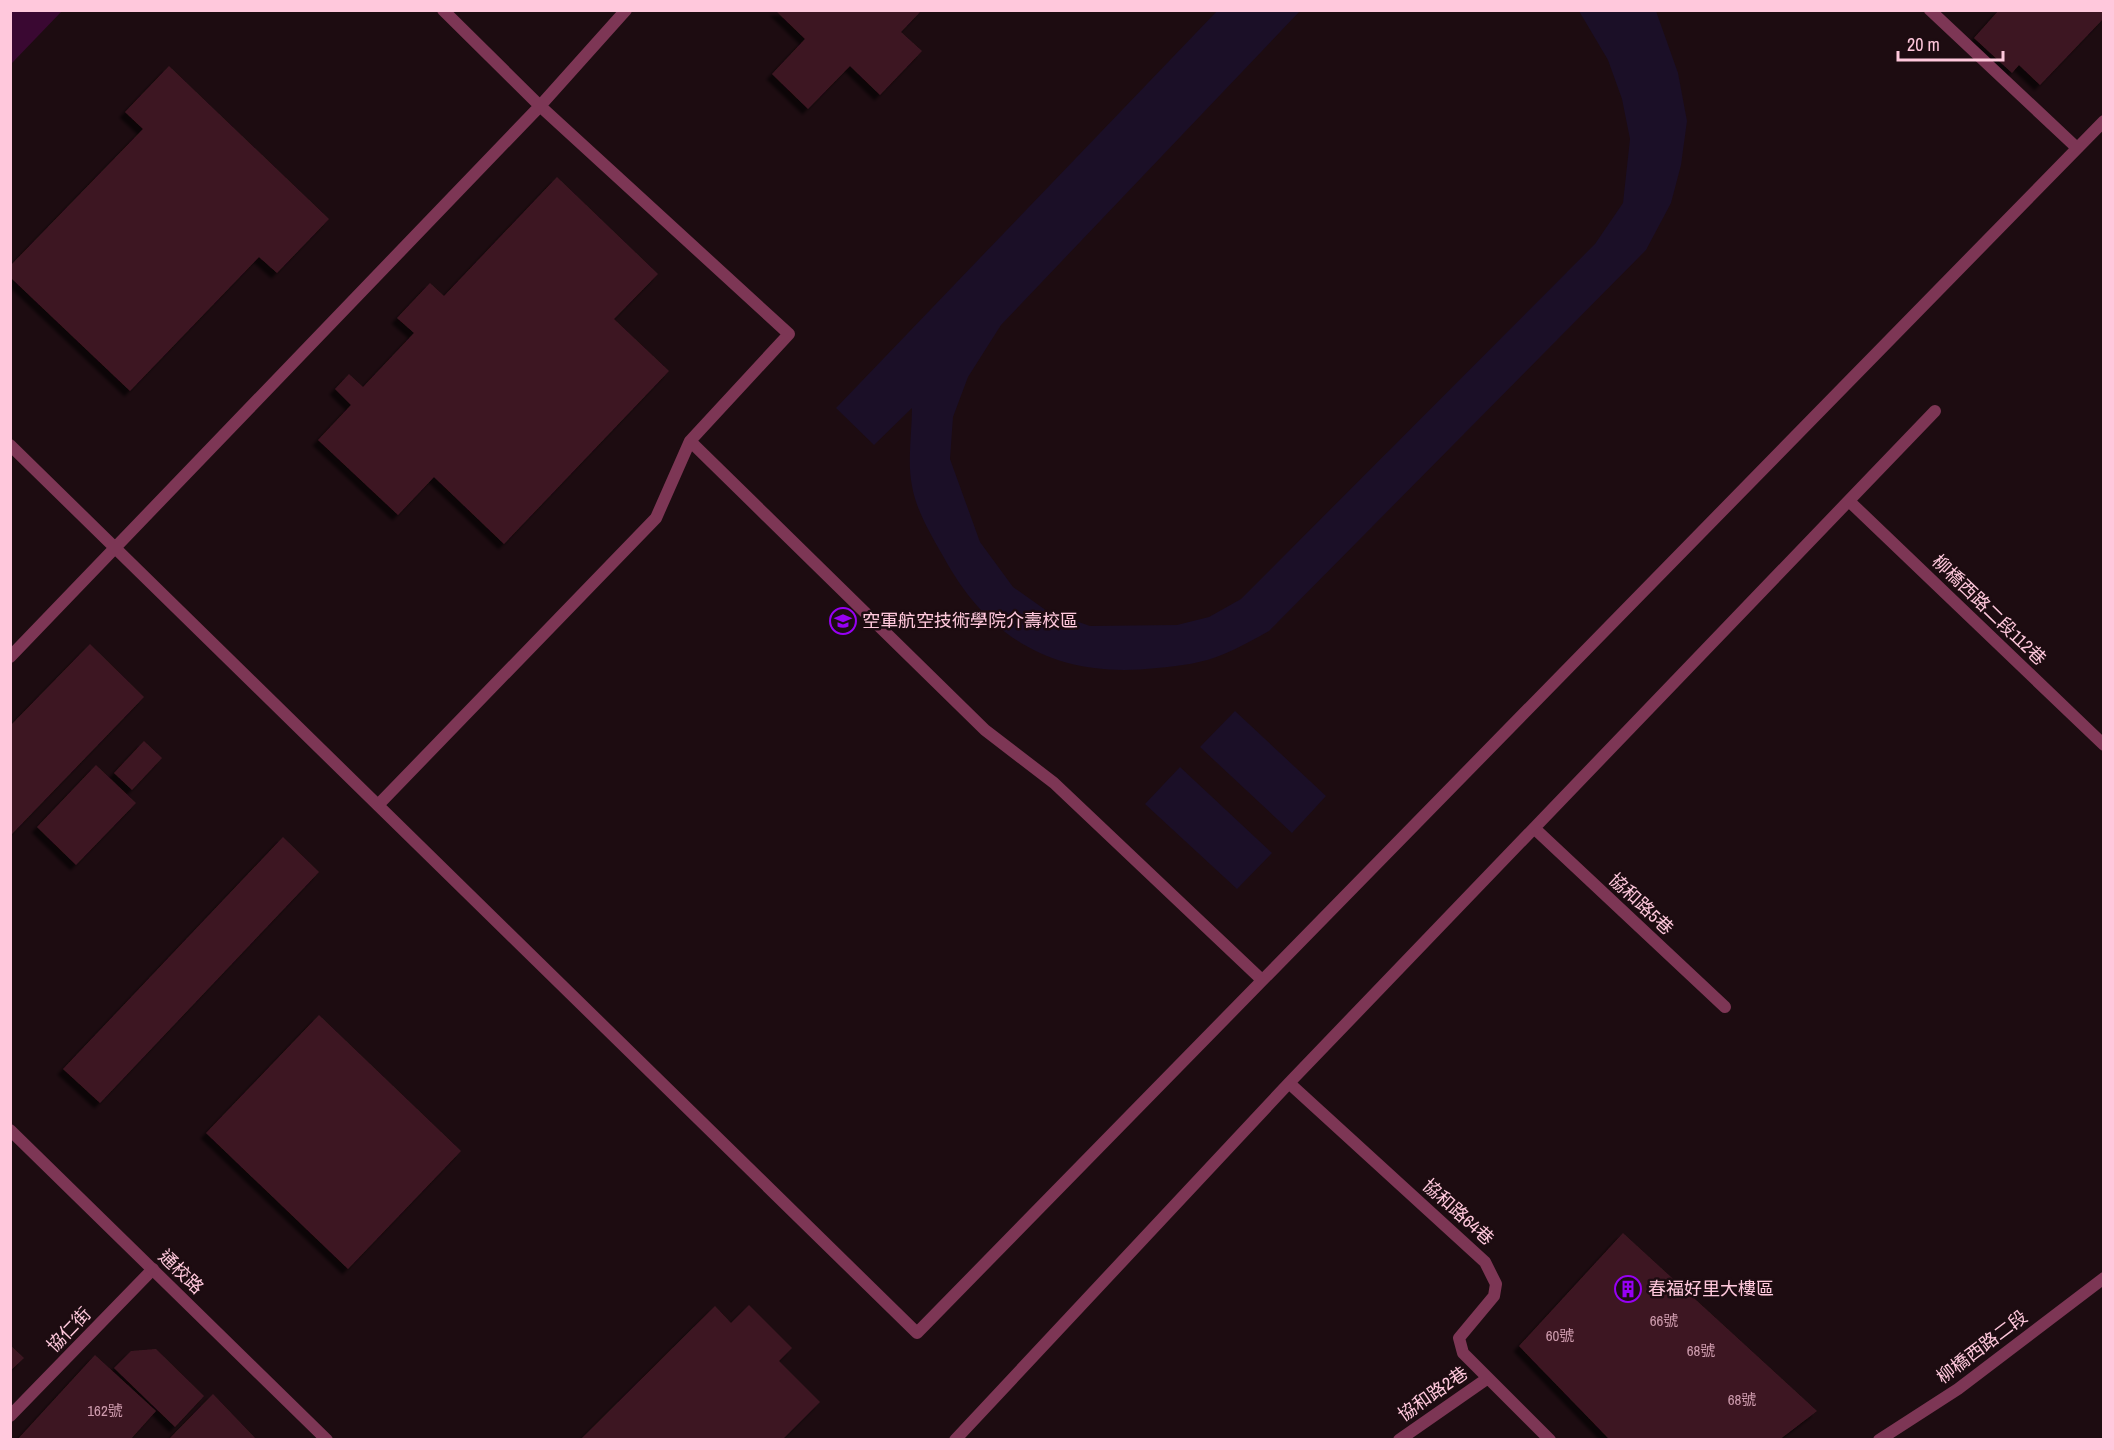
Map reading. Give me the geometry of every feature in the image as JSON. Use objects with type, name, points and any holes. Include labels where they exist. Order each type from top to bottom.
[{"type":"street","points":[[379,804],[656,518],[690,441],[789,334],[540,106],[443,10]]},
{"type":"street","points":[[10,657],[540,106],[626,10]]},
{"type":"street","points":[[1930,10],[2077,148]]},
{"type":"street","points":[[10,445],[117,547],[917,1333],[2103,121]]},
{"type":"street","points":[[955,1440],[1289,1083],[1935,411]]},
{"type":"street","points":[[690,441],[985,730],[1054,783],[1262,980]]},
{"type":"street","name":"柳橋西路二段112巷","points":[[1849,501],[2103,745]]},
{"type":"street","name":"協和路5巷","points":[[1534,828],[1725,1007]]},
{"type":"street","name":"協和路64巷","points":[[1289,1083],[1485,1262],[1496,1284],[1494,1296],[1459,1338],[1463,1353],[1550,1440]]},
{"type":"street","name":"通校路","points":[[10,1130],[327,1440]]},
{"type":"street","name":"協仁街","points":[[10,1416],[153,1269]]},
{"type":"street","name":"柳橋西路二段","points":[[1879,1440],[1958,1389],[2103,1278]]},
{"type":"street","name":"協和路2巷","points":[[1399,1440],[1488,1378]]},
{"type":"shaded area","points":[[1218,10],[1300,11],[1001,325],[968,377],[953,417],[950,459],[980,542],[1013,587],[1047,611],[1090,626],[1177,625],[1209,617],[1241,599],[1595,244],[1623,203],[1630,139],[1622,99],[1608,60],[1579,11],[1656,11],[1678,73],[1687,121],[1681,165],[1671,203],[1646,250],[1269,631],[1224,654],[1191,664],[1122,670],[1089,667],[1059,660],[1031,649],[1006,633],[983,612],[962,586],[929,531],[914,495],[910,467],[912,408],[874,445],[836,408]]},
{"type":"shaded area","points":[[10,11],[62,11],[11,64]]},
{"type":"shaded area","points":[[1235,711],[1326,796],[1292,833],[1200,747]]},
{"type":"shaded area","points":[[1180,767],[1272,853],[1237,889],[1145,804]]},
{"type":"building","points":[[775,10],[922,10],[901,32],[922,51],[880,95],[850,66],[808,109],[772,74],[805,39]]},
{"type":"building","points":[[1999,10],[2104,10],[2104,18],[2040,85],[2019,65],[2012,73],[1974,38]]},
{"type":"building","points":[[169,66],[329,219],[277,273],[259,257],[130,391],[10,277],[10,266],[143,129],[125,112]]},
{"type":"building","points":[[557,177],[658,274],[614,319],[669,371],[504,544],[434,477],[398,515],[318,440],[351,405],[335,389],[349,374],[363,387],[414,333],[397,318],[430,283],[444,296]]},
{"type":"building","points":[[90,644],[144,697],[10,836],[10,726]]},
{"type":"building","points":[[144,741],[162,758],[132,790],[114,773]]},
{"type":"building","points":[[96,765],[136,803],[76,865],[37,827]]},
{"type":"building","points":[[283,837],[319,872],[100,1103],[63,1069]]},
{"type":"building","points":[[319,1015],[461,1151],[348,1269],[206,1133]]},
{"type":"building","name":"春福好里大樓區","points":[[1623,1233],[1817,1411],[1779,1440],[1610,1440],[1519,1346]]},
{"type":"building","points":[[749,1305],[792,1348],[779,1361],[820,1402],[782,1440],[580,1440],[715,1306],[731,1323]]},
{"type":"building","points":[[10,1345],[24,1358],[10,1371]]},
{"type":"building","points":[[156,1349],[204,1396],[175,1427],[114,1368],[131,1351]]},
{"type":"building","points":[[95,1355],[156,1411],[130,1440],[17,1440]]},
{"type":"building","points":[[213,1394],[257,1440],[168,1440]]},
{"type":"place","name":"空軍航空技術學院介壽校區","points":[[843,621]]},
{"type":"place","name":"春福好里大樓區","points":[[1628,1289]]}]
